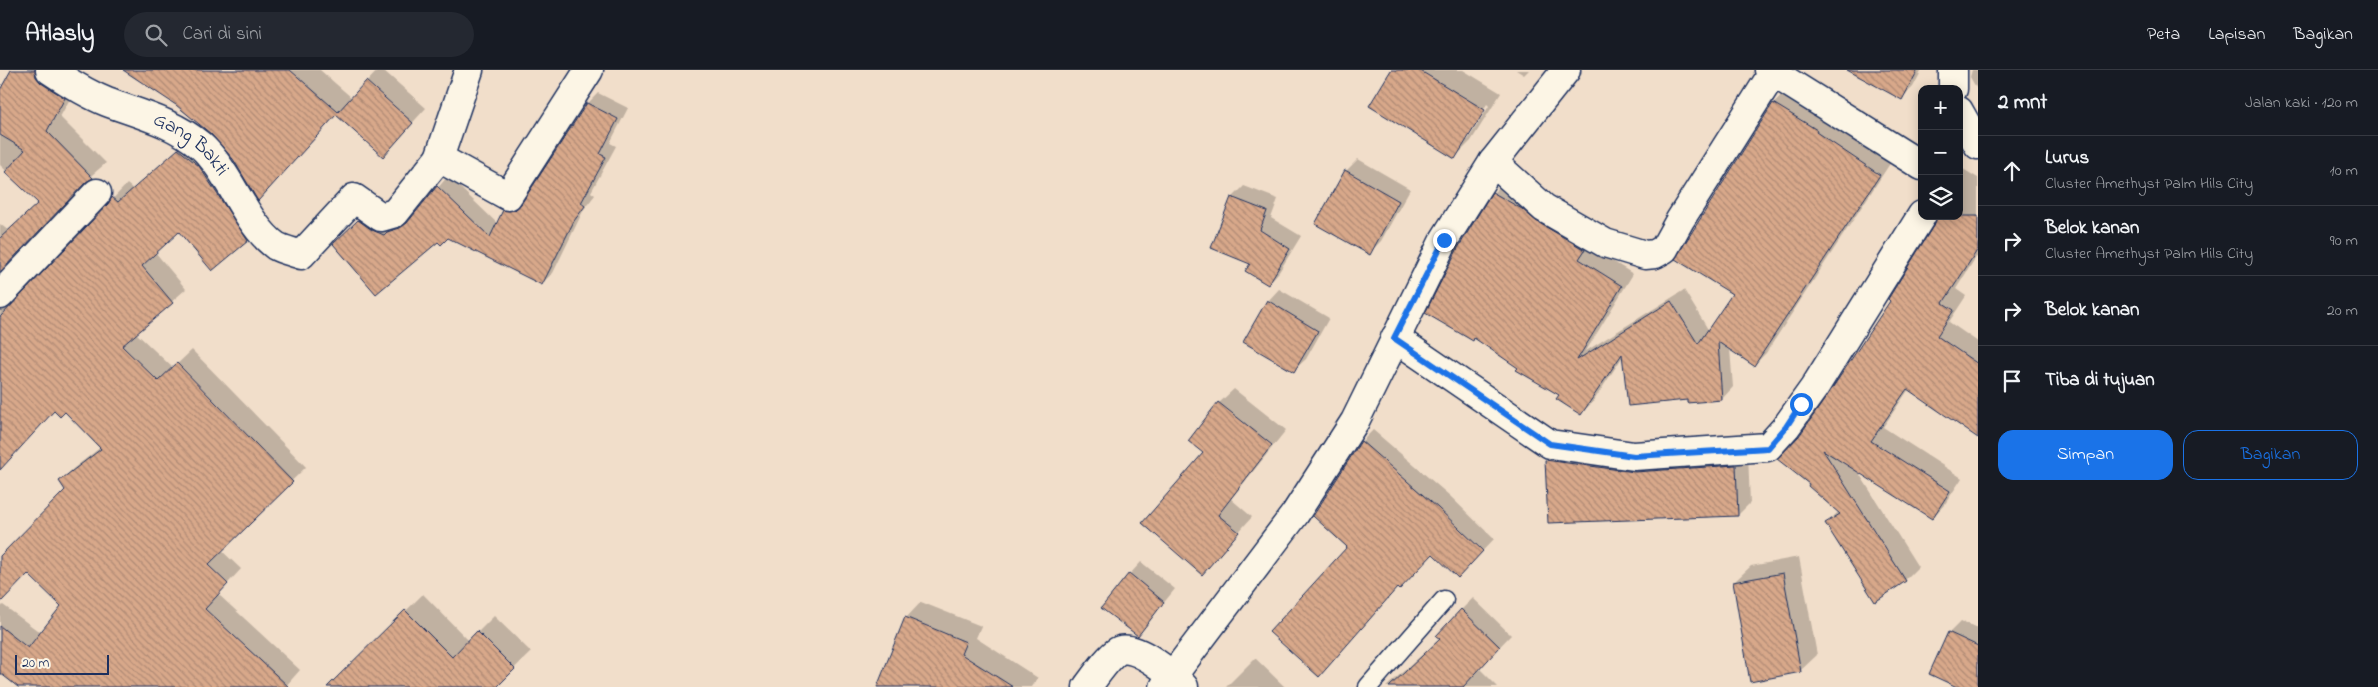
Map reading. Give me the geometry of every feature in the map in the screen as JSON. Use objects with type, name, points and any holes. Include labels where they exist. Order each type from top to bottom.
[{"type":"street","name":"Gang Bakti","points":[[50,70],[73,86],[106,102],[155,118],[200,145],[222,171],[261,230],[277,246],[302,255],[354,198],[381,217],[395,213],[440,158]]},
{"type":"street","points":[[470,70],[440,158],[508,196],[589,70]]},
{"type":"street","points":[[1087,687],[1117,651],[1127,649],[1136,651],[1174,683],[1295,514],[1355,421],[1394,338],[1444,240],[1493,162],[1566,70]]},
{"type":"street","points":[[1953,70],[1953,85]]},
{"type":"street","points":[[1493,162],[1544,208],[1605,243],[1645,255],[1655,254],[1664,249],[1771,72],[1918,164]]},
{"type":"street","points":[[1963,118],[1978,145]]},
{"type":"street","points":[[0,295],[97,193]]},
{"type":"street","points":[[1394,338],[1550,444],[1634,456],[1768,448],[1786,427],[1814,388],[1919,220]]},
{"type":"lane","points":[[1368,687],[1444,600]]},
{"type":"building","points":[[11,70],[35,70],[36,77],[41,83],[65,98],[47,131],[93,178],[86,182],[0,272],[0,238],[38,203],[5,172],[25,150],[0,135],[0,90]]},
{"type":"building","points":[[123,70],[290,70],[338,112],[366,81],[413,123],[383,157],[336,115],[258,201],[233,159],[211,134],[176,105]]},
{"type":"building","points":[[1391,70],[1419,70],[1485,110],[1455,159],[1369,106]]},
{"type":"building","points":[[1847,70],[1918,70],[1902,100]]},
{"type":"building","points":[[587,103],[618,119],[600,154],[606,157],[581,203],[585,206],[574,221],[542,285],[448,238],[441,245],[438,242],[376,294],[333,244],[358,220],[372,230],[384,235],[387,232],[400,228],[407,223],[437,186],[490,237],[503,210],[515,210],[521,204]]},
{"type":"building","points":[[1773,103],[1817,130],[1816,132],[1880,175],[1754,366],[1718,342],[1722,400],[1687,403],[1687,400],[1628,406],[1622,354],[1581,415],[1556,399],[1559,395],[1516,370],[1518,368],[1474,338],[1473,341],[1425,313],[1458,248],[1492,192],[1585,250],[1579,259],[1622,286],[1577,360],[1671,301],[1698,344],[1732,294],[1675,259]]},
{"type":"building","points":[[178,149],[199,166],[248,241],[212,271],[179,232],[142,266],[173,303],[122,346],[158,381],[177,363],[293,482],[208,565],[228,584],[205,609],[289,687],[18,687],[0,673],[0,626],[28,648],[61,606],[28,574],[0,603],[0,556],[65,490],[59,481],[101,449],[65,412],[60,417],[54,411],[0,470],[0,317],[108,204],[112,197],[118,202]]},
{"type":"building","points":[[1345,170],[1399,201],[1370,255],[1315,224]]},
{"type":"building","points":[[1231,197],[1267,211],[1260,230],[1290,249],[1268,285],[1245,271],[1250,264],[1211,248]]},
{"type":"building","points":[[1963,216],[1978,216],[1978,249],[1943,303],[1954,310],[1937,336],[1978,364],[1978,438],[1907,389],[1871,441],[1950,491],[1932,519],[1823,450],[1906,581],[1875,602],[1825,523],[1840,514],[1808,486],[1809,484],[1777,459],[1799,436],[1827,396],[1890,301],[1888,299],[1936,220],[1963,220]]},
{"type":"building","points":[[1267,300],[1318,331],[1294,372],[1243,342]]},
{"type":"building","points":[[1218,402],[1272,445],[1218,515],[1239,532],[1202,575],[1142,523],[1203,453],[1188,441]]},
{"type":"building","points":[[1361,441],[1438,508],[1483,551],[1458,578],[1433,554],[1399,590],[1397,588],[1319,677],[1269,632],[1347,547],[1313,516]]},
{"type":"building","points":[[1545,460],[1635,472],[1736,465],[1738,516],[1548,523]]},
{"type":"building","points":[[1129,573],[1164,602],[1138,636],[1101,608]]},
{"type":"building","points":[[1783,573],[1801,672],[1750,682],[1733,582]]},
{"type":"building","points":[[1461,609],[1500,647],[1463,687],[1389,687],[1440,639],[1436,636]]},
{"type":"building","points":[[405,610],[452,657],[477,631],[515,669],[497,687],[327,687]]},
{"type":"building","points":[[905,617],[966,642],[961,654],[1013,687],[877,687]]},
{"type":"building","points":[[1948,632],[1978,646],[1978,687],[1957,687],[1929,674]]},
{"type":"route","points":[[1444,240],[1394,338],[1550,444],[1634,456],[1768,448],[1786,427],[1801,404]]}]
